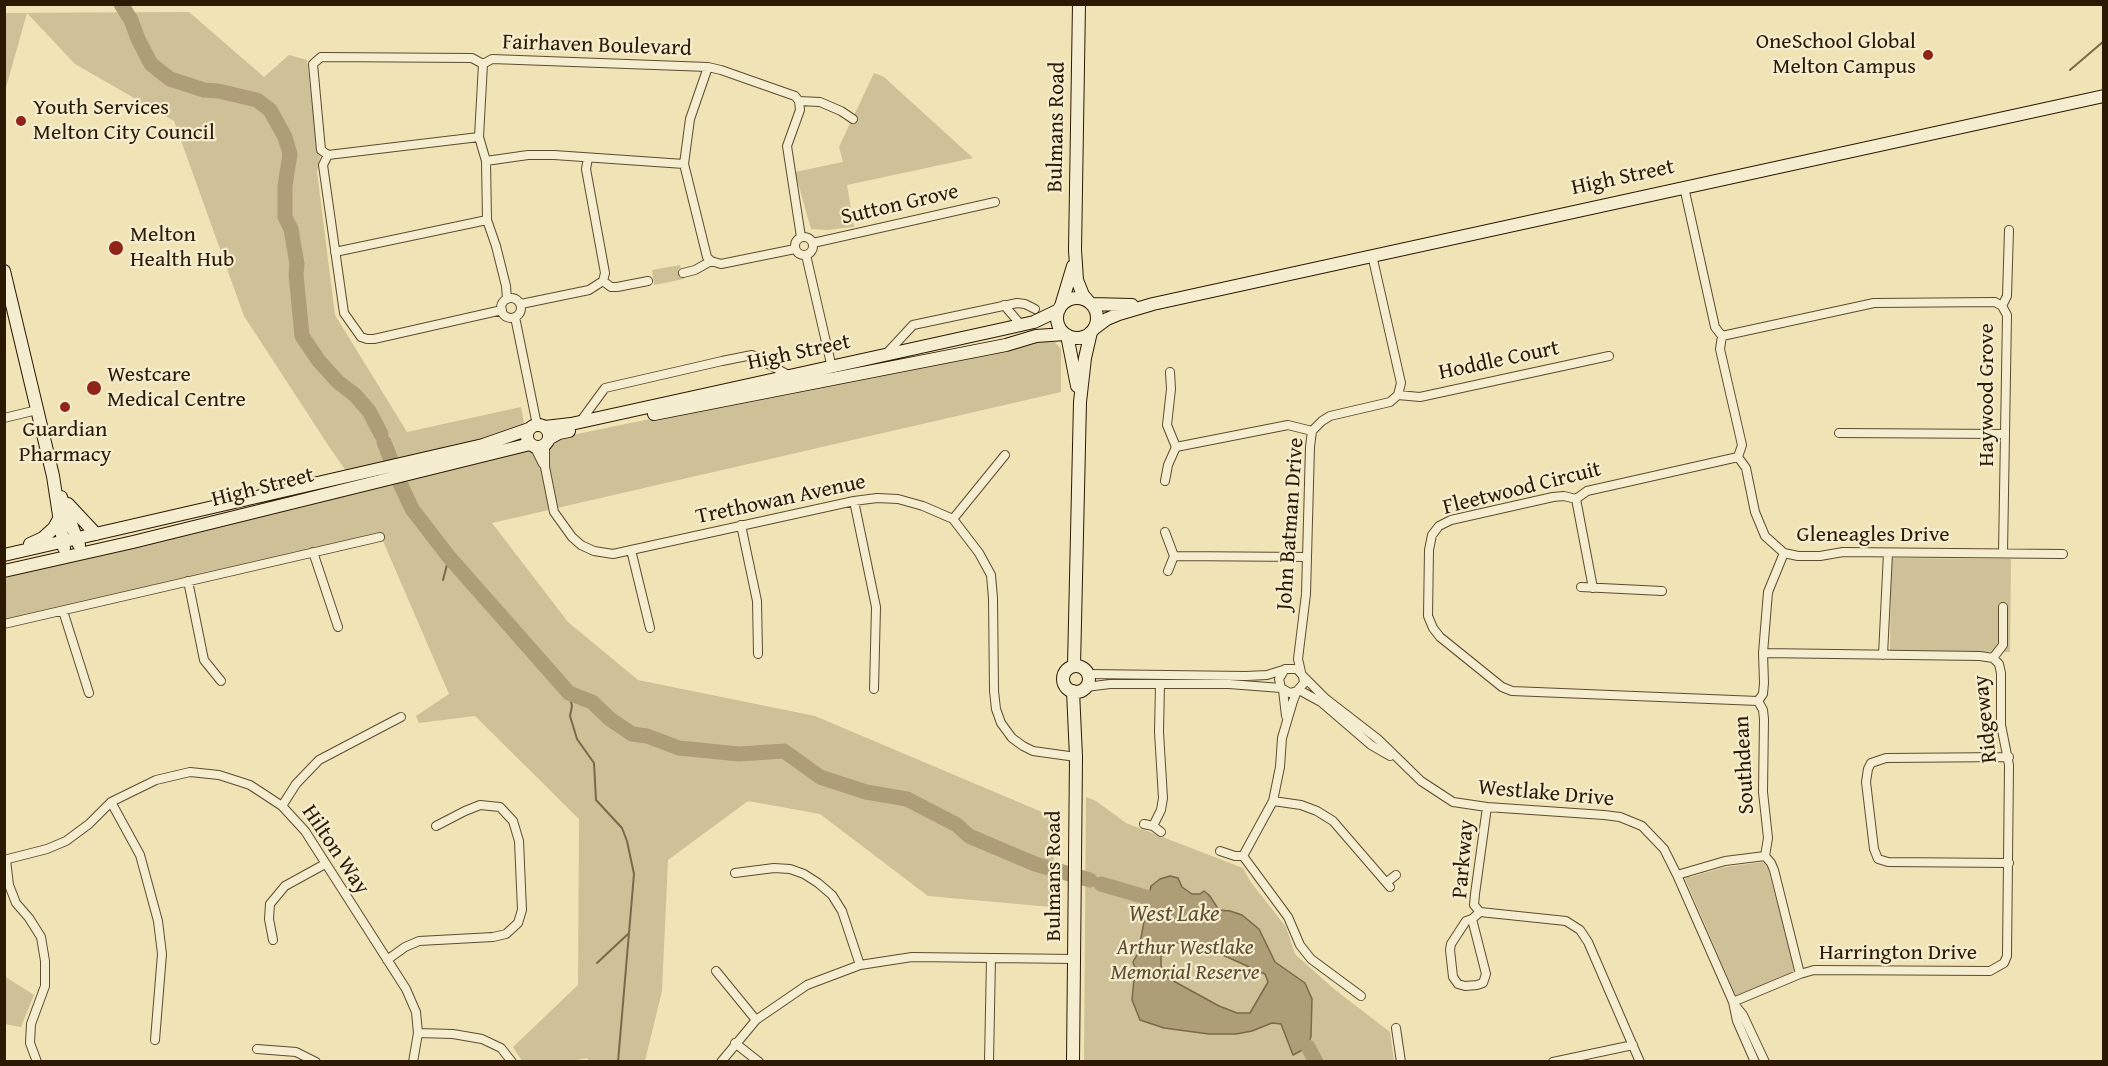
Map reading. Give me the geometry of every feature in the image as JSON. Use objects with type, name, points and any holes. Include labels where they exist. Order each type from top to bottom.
[{"type":"main road","name":"Bulmans Road","points":[[1079,4],[1075,250],[1077,280],[1083,295],[1090,303]]},
{"type":"main road","name":"High Street","points":[[1093,330],[1107,319],[1153,304],[2103,96]]},
{"type":"main road","name":"Bulmans Road","points":[[1060,308],[1071,275],[1075,250]]},
{"type":"main road","points":[[4,271],[53,476],[66,558]]},
{"type":"main road","points":[[1074,666],[1080,402],[1085,358],[1097,317],[1090,303],[1083,299],[1071,299],[1060,308],[1058,321],[1066,334],[1080,402]]},
{"type":"main road","name":"High Street","points":[[1090,303],[1119,306],[1153,304]]},
{"type":"main road","name":"High Street","points":[[4,571],[66,558],[539,436],[580,422],[1021,325],[1040,320],[1060,308]]},
{"type":"main road","points":[[1066,334],[1077,338],[1093,330]]},
{"type":"main road","name":"High Street","points":[[9,554],[483,445],[561,432],[1006,345],[1036,336],[1066,334]]},
{"type":"main road","points":[[53,476],[78,538],[81,554]]},
{"type":"main road","points":[[60,494],[77,516],[96,534]]},
{"type":"main road","points":[[9,554],[43,538],[54,528],[59,519]]},
{"type":"main road","points":[[1074,666],[1082,668],[1087,680],[1080,691],[1073,691],[1066,686],[1064,678],[1066,670],[1074,666]]},
{"type":"main road","name":"Bulmans Road","points":[[1073,691],[1076,757],[1073,1062]]},
{"type":"street","points":[[479,137],[328,155],[321,150],[313,64],[321,57],[472,58],[483,64]]},
{"type":"street","name":"Fairhaven Boulevard","points":[[507,299],[496,246],[487,220],[486,161],[479,137],[483,64],[492,59],[722,70],[789,93],[799,101],[820,102],[853,119]]},
{"type":"street","points":[[708,68],[690,119],[684,164],[707,257],[721,264],[734,263],[795,249]]},
{"type":"street","points":[[799,101],[800,110],[787,146],[801,237]]},
{"type":"street","points":[[328,155],[323,165],[344,313],[361,337],[367,339],[501,310]]},
{"type":"street","points":[[486,161],[528,155],[684,164]]},
{"type":"street","points":[[521,304],[589,290],[603,281],[605,273],[586,169],[588,158]]},
{"type":"street","name":"Gleneagles Drive","points":[[1684,187],[1715,327],[1722,336],[1720,349],[1742,445],[1738,457],[1746,468],[1755,512],[1765,536],[1784,553],[1798,556],[1820,556],[1843,552],[2063,554]]},
{"type":"street","name":"Sutton Grove","points":[[813,243],[995,202]]},
{"type":"street","points":[[335,252],[487,220]]},
{"type":"street","points":[[2002,306],[2007,296],[2009,230]]},
{"type":"street","points":[[801,237],[813,243],[812,251],[806,255],[798,254],[795,249],[795,242],[801,237]]},
{"type":"street","points":[[806,255],[832,368]]},
{"type":"street","points":[[1372,255],[1401,383],[1398,395]]},
{"type":"street","points":[[683,273],[695,270],[711,261]]},
{"type":"street","points":[[603,281],[611,287],[648,281]]},
{"type":"street","points":[[514,298],[521,304],[521,311],[515,317],[508,318],[501,310],[507,299],[514,298]]},
{"type":"street","name":"Haywood Grove","points":[[1722,336],[1874,303],[1995,302],[2002,306],[2007,315],[2003,553]]},
{"type":"street","points":[[885,356],[913,325],[1004,305],[1026,304],[1035,309]]},
{"type":"street","points":[[1004,305],[1021,325]]},
{"type":"street","points":[[515,317],[539,436]]},
{"type":"street","points":[[580,422],[605,388],[722,361],[752,355],[790,376]]},
{"type":"street","name":"Hoddle Court","points":[[1398,395],[1420,397],[1609,356]]},
{"type":"street","points":[[1165,481],[1168,465],[1176,447],[1167,425],[1171,389],[1170,372]]},
{"type":"street","name":"John Batman Drive","points":[[1302,674],[1299,659],[1306,594],[1312,431],[1330,417],[1390,402],[1398,395]]},
{"type":"street","points":[[4,418],[37,410]]},
{"type":"street","points":[[1176,447],[1288,425],[1312,431]]},
{"type":"street","points":[[1839,434],[2005,434]]},
{"type":"street","name":"Trethowan Avenue","points":[[539,436],[554,512],[572,537],[581,545],[613,554],[854,501],[877,498],[898,499],[923,506],[952,519],[979,553],[991,575],[994,691],[996,709],[1001,723],[1012,738],[1033,751],[1076,757]]},
{"type":"street","points":[[952,519],[1005,455]]},
{"type":"street","name":"Fleetwood Circuit","points":[[1738,457],[1587,491],[1576,499],[1564,496],[1553,497],[1451,520],[1439,526],[1432,535],[1429,549],[1428,616],[1440,637],[1502,687],[1512,691],[1758,701]]},
{"type":"street","points":[[1576,499],[1593,588]]},
{"type":"street","points":[[854,501],[876,607],[874,689]]},
{"type":"street","points":[[741,525],[757,601],[758,654]]},
{"type":"street","points":[[1165,532],[1174,556],[1168,571]]},
{"type":"street","points":[[4,624],[380,537]]},
{"type":"street","points":[[631,550],[650,628]]},
{"type":"street","points":[[313,552],[338,627]]},
{"type":"street","name":"Southdean","points":[[1784,553],[1768,592],[1762,694],[1758,701],[1763,710],[1764,719],[1763,792],[1768,838],[1765,856],[1774,870],[1800,974]]},
{"type":"street","points":[[1883,655],[1888,553]]},
{"type":"street","points":[[1174,556],[1307,557]]},
{"type":"street","points":[[188,581],[204,660],[221,681]]},
{"type":"street","points":[[1581,587],[1662,591]]},
{"type":"street","points":[[1993,658],[2003,645],[2003,607]]},
{"type":"street","points":[[63,611],[89,693]]},
{"type":"street","name":"John Batman Drive","points":[[1284,670],[1300,640]]},
{"type":"street","name":"Ridgeway","points":[[1764,653],[1980,656],[1993,658],[1999,664],[2001,724],[2009,757],[2009,863],[2007,956],[2004,963],[1997,969]]},
{"type":"street","points":[[1087,680],[1267,675],[1294,668],[1302,674],[1304,683],[1298,691],[1282,738],[1280,767],[1273,801],[1243,856]]},
{"type":"street","points":[[1284,670],[1279,679],[1286,726]]},
{"type":"street","name":"Westlake Drive","points":[[1302,674],[1326,699],[1379,740],[1421,781],[1453,802],[1620,818],[1642,826],[1664,849],[1677,875],[1733,1002],[1737,1021],[1755,1062]]},
{"type":"street","points":[[1087,680],[1110,684],[1228,684],[1282,689],[1290,693],[1298,691]]},
{"type":"street","points":[[1160,684],[1159,732],[1163,798],[1161,810],[1148,825],[1161,832]]},
{"type":"street","name":"Westlake Drive","points":[[1298,691],[1321,702],[1371,745],[1404,764]]},
{"type":"street","points":[[282,806],[296,784],[319,760],[401,717]]},
{"type":"street","points":[[2009,757],[1886,758],[1871,763],[1866,782],[1874,849],[1878,859],[1888,862],[2009,863]]},
{"type":"street","name":"Hilton Way","points":[[37,1062],[30,1043],[31,1024],[45,986],[45,961],[41,937],[16,903],[9,885],[5,860],[47,849],[66,841],[89,824],[111,802],[156,780],[190,772],[219,775],[250,785],[282,806],[304,831],[406,989],[416,1012],[418,1033],[413,1062]]},
{"type":"street","points":[[1273,801],[1301,805],[1317,811],[1333,821],[1388,884],[1396,876]]},
{"type":"street","points":[[111,802],[140,855],[158,921],[162,954],[155,1040]]},
{"type":"street","points":[[387,960],[405,947],[419,941],[494,937],[506,934],[518,923],[522,910],[519,841],[513,821],[500,807],[480,805],[436,826]]},
{"type":"street","name":"Parkway","points":[[1480,912],[1474,905],[1487,807]]},
{"type":"street","points":[[1221,851],[1234,856],[1243,856]]},
{"type":"street","points":[[1243,856],[1288,917],[1300,945],[1311,959],[1362,996]]},
{"type":"street","points":[[1677,875],[1725,861],[1765,856]]},
{"type":"street","points":[[273,940],[269,919],[270,904],[285,886],[325,864]]},
{"type":"street","points":[[735,873],[774,868],[790,869],[818,883],[832,895],[843,911],[860,965]]},
{"type":"street","points":[[1472,919],[1480,912],[1566,921],[1580,930],[1588,942],[1640,1062]]},
{"type":"street","name":"Parkway","points":[[1472,919],[1486,974],[1485,979],[1477,986],[1465,986],[1458,984],[1453,977],[1449,950],[1466,921],[1472,919]]},
{"type":"street","points":[[721,1062],[756,1020],[807,985],[860,965],[912,957],[1075,959]]},
{"type":"street","points":[[989,1062],[991,958]]},
{"type":"street","name":"Harrington Drive","points":[[1733,1002],[1814,970],[1990,971],[1997,969]]},
{"type":"street","points":[[716,971],[756,1020]]},
{"type":"street","name":"Westlake Drive","points":[[1733,1002],[1743,1015],[1765,1062]]},
{"type":"street","points":[[1396,1028],[1401,1062]]},
{"type":"street","points":[[418,1033],[453,1034],[482,1039],[501,1048],[512,1062]]},
{"type":"street","points":[[735,1043],[759,1062]]},
{"type":"street","points":[[1553,1062],[1633,1044]]},
{"type":"street","points":[[257,1049],[296,1052],[316,1062]]},
{"type":"green space","points":[[189,12],[264,77],[289,55],[307,60],[317,146],[321,153],[317,172],[335,315],[407,432],[521,407],[524,423],[523,449],[534,452],[550,448],[562,437],[1043,339],[1055,342],[1061,349],[1061,392],[492,523],[568,622],[638,680],[815,716],[1056,818],[1051,907],[928,896],[820,814],[748,801],[668,860],[662,991],[645,1061],[589,1061],[587,1058],[573,1061],[522,1061],[513,1047],[578,985],[579,819],[475,716],[419,723],[416,716],[449,694],[383,541],[5,628],[5,573],[358,488],[244,316],[174,121],[75,64],[27,13],[5,91],[5,13]]},
{"type":"green space","points":[[874,73],[884,77],[973,158],[847,185],[854,227],[811,229],[795,172],[843,162],[839,147]]},
{"type":"green space","points":[[680,265],[684,279],[654,285],[652,270]]},
{"type":"green space","points":[[1891,558],[2011,559],[2010,652],[1890,651]]},
{"type":"green space","name":"Arthur Westlake Memorial Reserve","points":[[1086,797],[1096,801],[1126,823],[1243,868],[1250,881],[1286,927],[1295,954],[1334,989],[1390,1032],[1394,1061],[1084,1062]]},
{"type":"green space","points":[[1763,862],[1768,868],[1795,971],[1736,996],[1683,874],[1691,877],[1725,867]]},
{"type":"green space","points":[[4,976],[34,995],[21,1027],[5,1024]]},
{"type":"water","name":"West Lake","points":[[1170,876],[1178,878],[1182,887],[1192,894],[1200,894],[1204,891],[1219,910],[1242,915],[1259,929],[1275,962],[1305,983],[1312,999],[1311,1036],[1308,1047],[1293,1055],[1281,1024],[1272,1023],[1252,1031],[1236,1034],[1209,1034],[1164,1028],[1140,1020],[1132,1000],[1135,968],[1133,962],[1138,953],[1151,886],[1160,879]],"holes":[[[1180,942],[1216,952],[1265,974],[1268,982],[1250,1013],[1237,1013],[1219,1006],[1168,978],[1161,966],[1161,957],[1171,946]]]},
{"type":"waterway","points":[[121,4],[151,64],[170,79],[204,90],[257,100],[270,110],[285,137],[290,154],[285,186],[285,217],[291,229],[297,264],[302,336],[319,361],[369,411],[381,434]]},
{"type":"waterway","points":[[2070,70],[2104,41]]},
{"type":"waterway","points":[[384,442],[391,460]]},
{"type":"waterway","points":[[399,481],[412,509],[449,557],[569,693],[592,702],[610,719],[632,734],[647,736],[679,748],[739,754],[784,751],[820,777],[866,792],[907,799],[957,825],[969,836],[1035,864],[1090,880]]},
{"type":"waterway","points":[[443,580],[449,557]]},
{"type":"waterway","points":[[569,693],[572,706],[570,716],[577,739],[594,763],[596,800],[622,828],[634,874],[618,1062]]},
{"type":"waterway","points":[[1101,884],[1149,898]]},
{"type":"waterway","points":[[597,963],[628,934]]},
{"type":"waterway","points":[[1308,1047],[1316,1062]]},
{"type":"place","name":"OneSchool Global Melton Campus","points":[[1928,55]]},
{"type":"place","name":"Youth Services Melton City Council","points":[[21,121]]},
{"type":"place","name":"Melton Health Hub","points":[[116,248]]},
{"type":"place","name":"Westcare Medical Centre","points":[[94,388]]},
{"type":"place","name":"Guardian Pharmacy","points":[[65,407]]}]
